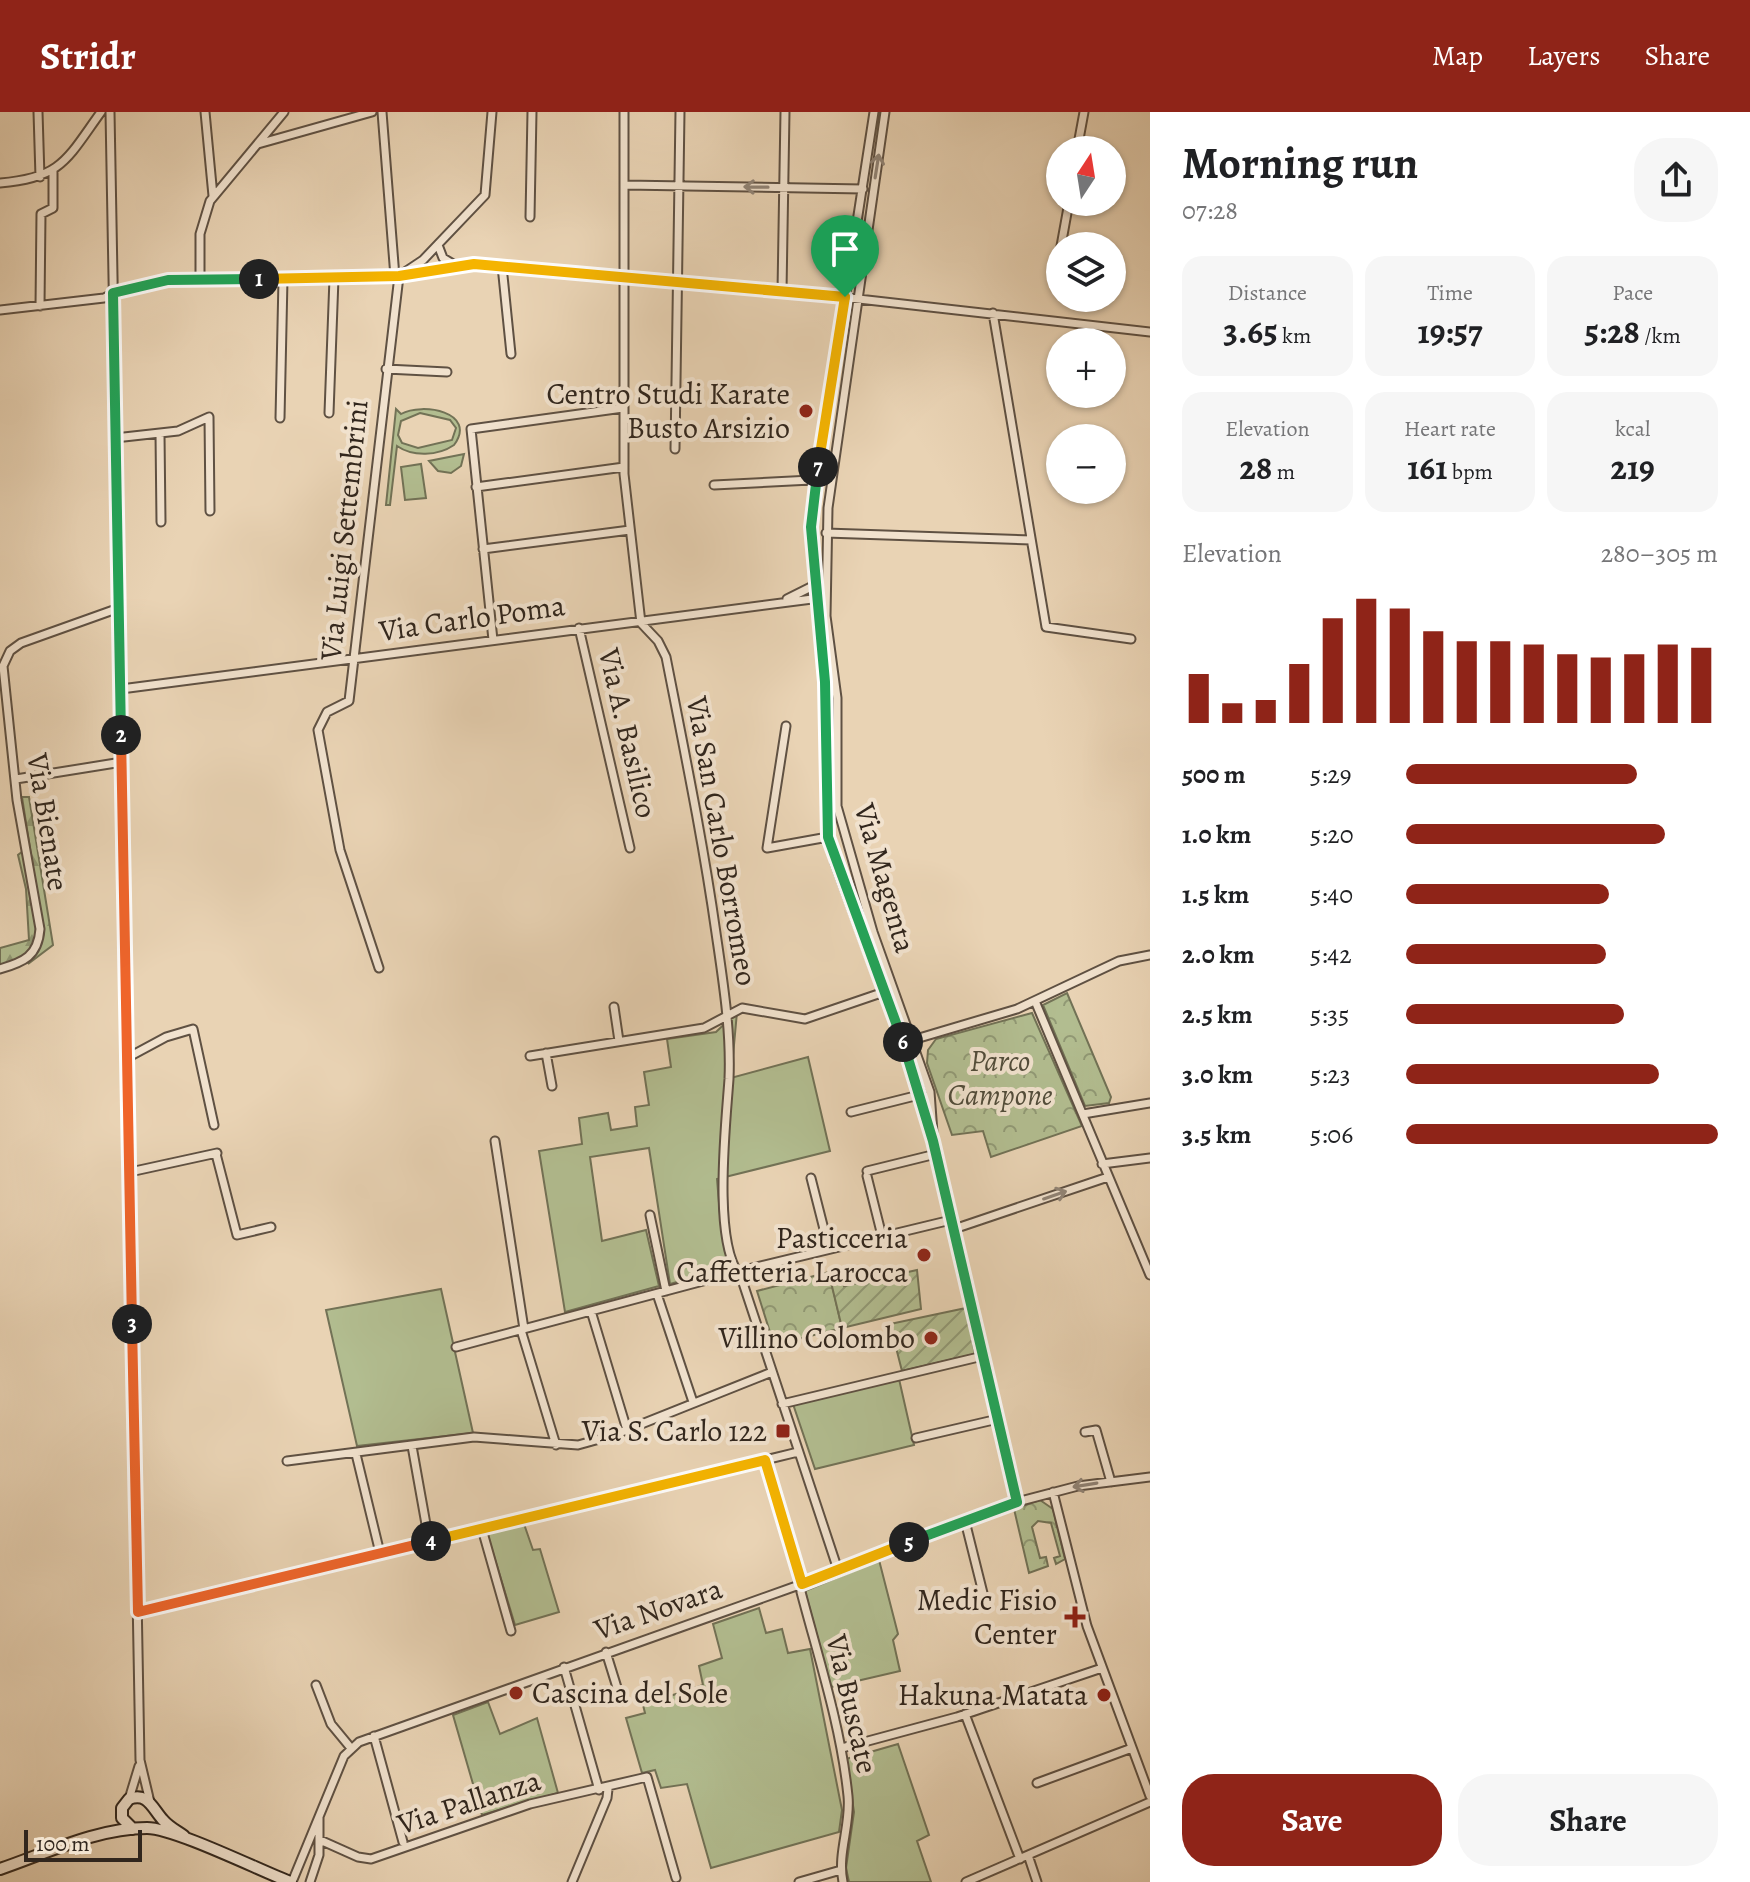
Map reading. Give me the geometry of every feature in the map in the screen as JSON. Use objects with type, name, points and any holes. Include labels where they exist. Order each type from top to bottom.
[{"type":"street","points":[[38,112],[40,177]]},
{"type":"street","points":[[0,183],[40,177],[53,170],[68,157],[101,112]]},
{"type":"street","points":[[0,1869],[91,1838],[138,1828],[152,1820],[140,1760],[110,112]]},
{"type":"street","points":[[205,112],[213,196]]},
{"type":"street","points":[[200,280],[200,230],[213,196],[284,112]]},
{"type":"street","points":[[258,144],[372,112]]},
{"type":"street","name":"Via Luigi Settembrini","points":[[379,968],[340,850],[318,730],[327,712],[349,701],[397,276],[382,112]]},
{"type":"street","points":[[397,276],[438,245],[485,195],[492,112]]},
{"type":"street","points":[[530,217],[532,112]]},
{"type":"street","name":"Via San Carlo Borromeo","points":[[624,112],[624,467],[640,620],[661,646],[666,660],[705,858],[726,1016],[729,1073],[722,1185],[733,1267],[772,1372],[838,1570]]},
{"type":"street","points":[[675,449],[680,112]]},
{"type":"street","points":[[782,291],[785,112]]},
{"type":"street","name":"Via Magenta","points":[[874,112],[811,519],[825,682],[825,795],[828,837],[930,1092],[933,1141]]},
{"type":"street","name":"Via Magenta","points":[[885,112],[831,479],[826,533],[826,596],[837,698],[836,795],[889,990]]},
{"type":"street","points":[[1080,136],[1084,112]]},
{"type":"street","points":[[40,306],[41,214],[53,208],[53,170]]},
{"type":"street","points":[[625,185],[873,191]]},
{"type":"street","points":[[438,245],[443,258],[454,265]]},
{"type":"street","points":[[0,310],[104,298],[162,280],[397,276],[454,265],[678,280],[1150,332]]},
{"type":"street","points":[[502,266],[511,354]]},
{"type":"street","points":[[329,413],[334,278]]},
{"type":"street","points":[[280,418],[283,279]]},
{"type":"street","points":[[993,313],[1048,629],[1131,639]]},
{"type":"street","points":[[386,369],[447,372]]},
{"type":"street","points":[[493,640],[471,429],[623,408]]},
{"type":"street","points":[[115,438],[185,429],[209,417],[210,511]]},
{"type":"street","points":[[160,434],[161,522]]},
{"type":"street","points":[[476,487],[624,467]]},
{"type":"street","points":[[714,485],[831,479]]},
{"type":"street","points":[[483,549],[630,530]]},
{"type":"street","points":[[826,533],[1031,540]]},
{"type":"street","points":[[781,601],[815,585],[826,585]]},
{"type":"street","points":[[781,601],[826,596]]},
{"type":"street","name":"Via Carlo Poma","points":[[121,689],[781,601]]},
{"type":"street","name":"Via Bienate","points":[[0,969],[30,957],[40,934],[2,677],[7,656],[24,641],[119,608]]},
{"type":"street","name":"Via A. Basilico","points":[[579,628],[630,848]]},
{"type":"street","name":"Via Magenta","points":[[786,726],[767,848],[828,837]]},
{"type":"street","points":[[16,779],[122,762]]},
{"type":"street","points":[[825,795],[836,795]]},
{"type":"street","points":[[908,1042],[1035,1001],[1119,961],[1150,955]]},
{"type":"street","name":"Via Magenta","points":[[726,1016],[746,1008],[805,1019],[889,990]]},
{"type":"street","points":[[1035,1001],[1150,1275]]},
{"type":"street","points":[[614,1007],[619,1041]]},
{"type":"street","points":[[530,1056],[704,1028],[726,1016]]},
{"type":"street","points":[[127,1058],[166,1037],[193,1029],[214,1125]]},
{"type":"street","name":"Via Magenta","points":[[908,1042],[1017,1502]]},
{"type":"street","points":[[546,1053],[552,1086]]},
{"type":"street","points":[[851,1112],[930,1092]]},
{"type":"street","points":[[1083,1114],[1150,1103]]},
{"type":"street","points":[[495,1141],[523,1330],[556,1445]]},
{"type":"street","points":[[130,1172],[217,1153],[237,1235],[271,1227]]},
{"type":"street","points":[[882,1236],[867,1174],[936,1154]]},
{"type":"street","points":[[1102,1164],[1150,1158]]},
{"type":"street","points":[[954,1229],[1108,1177]]},
{"type":"street","points":[[811,1178],[829,1249]]},
{"type":"street","points":[[650,1215],[666,1291]]},
{"type":"street","points":[[456,1347],[737,1272],[951,1220]]},
{"type":"street","points":[[657,1294],[693,1402]]},
{"type":"street","points":[[591,1311],[627,1430]]},
{"type":"street","points":[[782,1404],[983,1356]]},
{"type":"street","points":[[287,1461],[491,1437],[556,1445],[585,1444],[772,1372]]},
{"type":"street","points":[[916,1438],[998,1419]]},
{"type":"street","points":[[1085,1432],[1096,1430],[1111,1482]]},
{"type":"street","points":[[412,1446],[429,1541]]},
{"type":"street","points":[[138,1612],[798,1452]]},
{"type":"street","points":[[356,1454],[380,1553]]},
{"type":"street","name":"Via Buscate","points":[[765,1460],[802,1584],[842,1748],[849,1806],[841,1870],[843,1882]]},
{"type":"street","name":"Via Novara","points":[[350,1747],[564,1667],[802,1584],[1017,1502],[1053,1492],[1150,1477]]},
{"type":"street","points":[[1053,1492],[1087,1626],[1147,1780],[1150,1796]]},
{"type":"street","points":[[965,1521],[983,1593]]},
{"type":"street","points":[[482,1529],[511,1631]]},
{"type":"street","points":[[606,1652],[619,1694]]},
{"type":"street","points":[[564,1667],[607,1798],[572,1882]]},
{"type":"street","points":[[842,1748],[965,1714],[1102,1668]]},
{"type":"street","points":[[140,1760],[122,1818],[138,1828],[190,1841],[291,1882],[350,1747],[331,1724],[316,1685]]},
{"type":"street","points":[[965,1714],[1037,1882]]},
{"type":"street","points":[[374,1736],[403,1842]]},
{"type":"street","points":[[1037,1783],[1132,1748]]},
{"type":"street","name":"Via Pallanza","points":[[320,1844],[371,1859],[530,1804],[647,1777],[676,1878]]},
{"type":"street","points":[[91,1838],[109,1825],[125,1803],[140,1796],[166,1823],[190,1841]]},
{"type":"street","points":[[966,1882],[1150,1802]]},
{"type":"street","points":[[310,1882],[319,1857],[320,1815]]},
{"type":"street","points":[[307,1845],[320,1844]]},
{"type":"street","name":"Via Pallanza","points":[[319,1857],[331,1851],[347,1853]]},
{"type":"street","points":[[799,1882],[841,1870]]},
{"type":"green space","points":[[396,409],[401,414],[433,410],[453,418],[459,425],[459,434],[454,445],[448,449],[418,453],[397,446],[390,505],[386,505]],"holes":[[[420,413],[450,420],[456,428],[452,440],[418,448],[402,443],[398,435],[401,421]]]},
{"type":"green space","points":[[464,454],[461,466],[451,473],[438,471],[429,461]]},
{"type":"green space","points":[[421,464],[426,498],[405,500],[401,467]]},
{"type":"green space","points":[[22,797],[29,797],[53,945],[28,964],[40,947],[42,926]]},
{"type":"green space","points":[[23,851],[32,891],[35,937],[32,949],[25,957],[0,965],[0,948],[29,940],[26,889],[18,855]]},
{"type":"green space","points":[[1067,993],[1111,1097],[1109,1103],[1085,1106],[1043,1005]]},
{"type":"green space","points":[[737,1012],[731,1078],[808,1057],[830,1151],[717,1179],[721,1227],[730,1267],[670,1284],[649,1148],[590,1157],[602,1241],[646,1230],[659,1286],[565,1312],[539,1151],[582,1144],[579,1118],[608,1113],[611,1130],[637,1126],[635,1107],[649,1105],[644,1072],[671,1067],[667,1039],[716,1032]]},
{"type":"green space","name":"Parco Campone","points":[[1032,1013],[1082,1126],[991,1157],[983,1131],[952,1135],[927,1063],[928,1050],[936,1039]]},
{"type":"green space","points":[[917,1270],[921,1309],[842,1328],[829,1274],[840,1272],[844,1286]]},
{"type":"green space","points":[[829,1272],[842,1328],[774,1345],[757,1291]]},
{"type":"green space","points":[[441,1289],[473,1433],[357,1446],[326,1310]]},
{"type":"green space","points":[[966,1308],[975,1354],[902,1371],[890,1324]]},
{"type":"green space","points":[[899,1379],[914,1445],[815,1469],[793,1404]]},
{"type":"green space","points":[[1040,1500],[1053,1509],[1065,1559],[1056,1564],[1054,1558],[1060,1556],[1051,1523],[1038,1521],[1032,1527],[1040,1558],[1046,1557],[1048,1566],[1029,1573],[1014,1509]]},
{"type":"green space","points":[[524,1524],[533,1550],[540,1549],[559,1612],[515,1625],[487,1533]]},
{"type":"green space","points":[[879,1560],[898,1634],[893,1640],[900,1671],[831,1687],[805,1591]]},
{"type":"green space","points":[[759,1608],[766,1633],[782,1629],[788,1653],[810,1649],[842,1810],[839,1832],[711,1868],[687,1784],[661,1788],[655,1770],[642,1773],[626,1718],[645,1713],[643,1705],[703,1685],[699,1666],[722,1658],[713,1624]]},
{"type":"green space","points":[[488,1702],[500,1734],[537,1718],[558,1793],[482,1815],[453,1715]]},
{"type":"green space","points":[[898,1744],[929,1835],[917,1841],[931,1882],[849,1882],[846,1868],[854,1812],[846,1759]]},
{"type":"place","name":"Centro Studi Karate Busto Arsizio","points":[[806,411]]},
{"type":"place","name":"Pasticceria Caffetteria Larocca","points":[[924,1255]]},
{"type":"place","name":"Villino Colombo","points":[[931,1338]]},
{"type":"place","name":"Via S. Carlo 122","points":[[783,1431]]},
{"type":"place","name":"Medic Fisio Center","points":[[1075,1617]]},
{"type":"place","name":"Cascina del Sole","points":[[516,1693]]},
{"type":"place","name":"Hakuna Matata","points":[[1104,1695]]},
{"type":"route","points":[[474,264],[845,297],[811,519],[825,682],[828,837],[921,1095],[1017,1502],[802,1584],[765,1460],[138,1612],[113,293],[168,280],[395,277],[474,264]]}]
